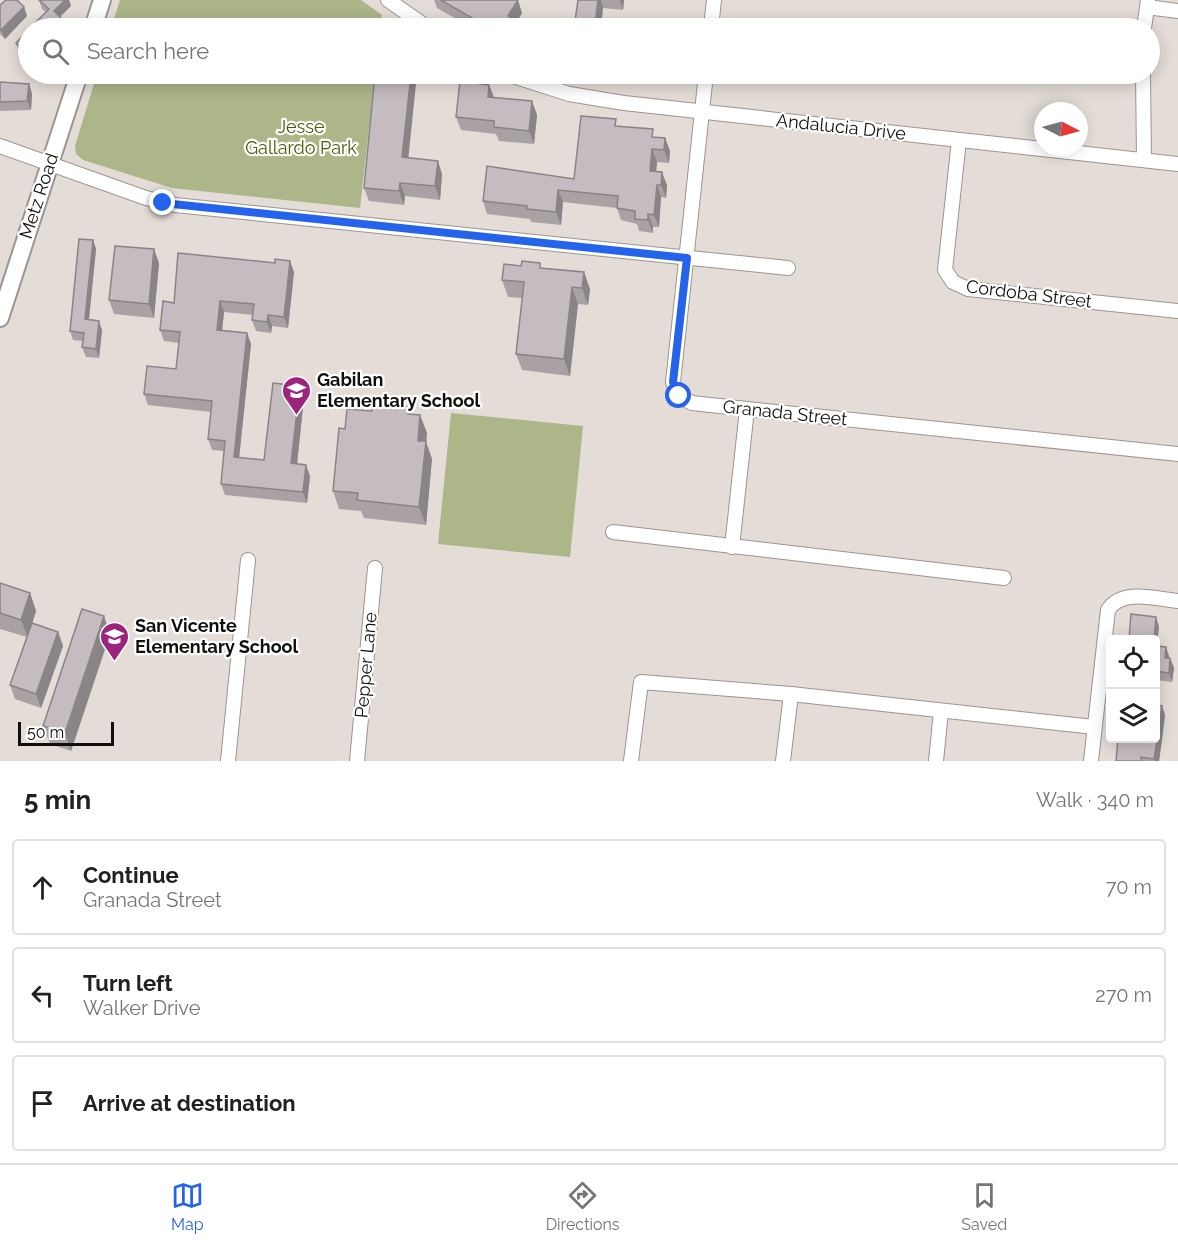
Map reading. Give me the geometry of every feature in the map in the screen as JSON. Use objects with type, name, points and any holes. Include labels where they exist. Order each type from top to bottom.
[{"type":"main road","points":[[96,18],[100,1]]},
{"type":"main road","name":"Metz Road","points":[[0,318],[76,84]]},
{"type":"street","points":[[388,0],[414,18]]},
{"type":"street","points":[[712,18],[714,0]]},
{"type":"street","points":[[1147,4],[1178,11]]},
{"type":"street","name":"Andalucia Drive","points":[[536,84],[593,99],[1178,164]]},
{"type":"street","name":"Granada Street","points":[[705,84],[673,382],[679,396],[692,403],[747,410],[1178,454]]},
{"type":"street","points":[[1143,84],[1144,160]]},
{"type":"street","name":"Cordoba Street","points":[[959,140],[945,270],[953,282],[968,289],[1178,311]]},
{"type":"street","points":[[0,146],[123,190],[175,205],[788,268]]},
{"type":"street","points":[[732,547],[747,410]]},
{"type":"street","points":[[613,532],[1004,578]]},
{"type":"street","points":[[228,761],[248,560]]},
{"type":"street","name":"Pepper Lane","points":[[357,761],[375,568]]},
{"type":"street","points":[[1091,761],[1105,621],[1111,605],[1127,597],[1178,601]]},
{"type":"street","points":[[632,761],[641,682],[791,694],[1094,727]]},
{"type":"street","points":[[783,761],[791,694]]},
{"type":"street","points":[[936,761],[941,711]]},
{"type":"green space","points":[[120,0],[361,0],[382,15],[382,18],[114,18]]},
{"type":"green space","name":"Jesse Gallardo Park","points":[[94,84],[374,84],[360,208],[172,188],[83,160],[76,154],[75,146]]},
{"type":"green space","points":[[451,413],[583,426],[570,557],[438,544]]},
{"type":"building","points":[[6,0],[17,0],[24,7],[1,30],[0,5]]},
{"type":"building","points":[[39,0],[65,0],[54,11],[61,18],[40,18],[49,9]]},
{"type":"building","points":[[441,0],[518,0],[508,16],[512,18],[472,18]]},
{"type":"building","points":[[578,0],[598,0],[596,18],[575,18]]},
{"type":"building","points":[[0,82],[29,84],[27,101],[0,102]]},
{"type":"building","points":[[374,84],[410,84],[402,157],[438,161],[435,186],[400,183],[399,191],[364,188]]},
{"type":"building","points":[[460,84],[489,85],[488,97],[532,101],[529,131],[494,127],[494,121],[456,117]]},
{"type":"building","points":[[581,116],[616,119],[615,126],[653,129],[652,137],[665,138],[664,150],[652,149],[650,171],[662,172],[661,185],[657,185],[654,215],[648,214],[648,220],[635,219],[635,211],[617,208],[618,196],[558,190],[556,212],[483,201],[487,166],[574,179]]},
{"type":"building","points":[[79,239],[93,240],[85,319],[99,321],[96,349],[82,347],[84,333],[70,331]]},
{"type":"building","points":[[115,246],[154,249],[149,304],[109,300]]},
{"type":"building","points":[[178,253],[275,263],[275,259],[290,261],[284,317],[268,315],[267,322],[252,320],[254,304],[220,301],[217,330],[247,333],[234,457],[264,460],[273,383],[300,386],[291,463],[306,465],[303,492],[221,484],[225,441],[208,439],[212,401],[144,394],[147,366],[176,369],[180,332],[160,330],[163,301],[174,303]]},
{"type":"building","points":[[522,261],[540,263],[540,268],[584,272],[582,288],[572,287],[564,359],[516,354],[524,282],[502,280],[504,264],[521,266]]},
{"type":"building","points":[[373,403],[409,407],[408,414],[420,415],[418,441],[426,441],[419,507],[357,500],[358,493],[333,491],[339,428],[345,429],[347,409],[372,411]]},
{"type":"building","points":[[0,583],[30,593],[21,620],[0,613]]},
{"type":"building","points":[[82,609],[104,616],[65,733],[43,726]]},
{"type":"building","points":[[1131,614],[1156,617],[1154,635],[1129,635]]},
{"type":"building","points":[[32,623],[58,632],[36,694],[10,685]]},
{"type":"building","points":[[1160,646],[1166,647],[1165,658],[1170,658],[1169,673],[1160,672]]},
{"type":"building","points":[[1118,743],[1156,743],[1154,759],[1141,757],[1141,761],[1116,761]]},
{"type":"place","name":"Gabilan Elementary School","points":[[296,416]]},
{"type":"place","name":"San Vicente Elementary School","points":[[114,662]]},
{"type":"route","points":[[163,203],[687,258],[673,382],[679,396]]}]
